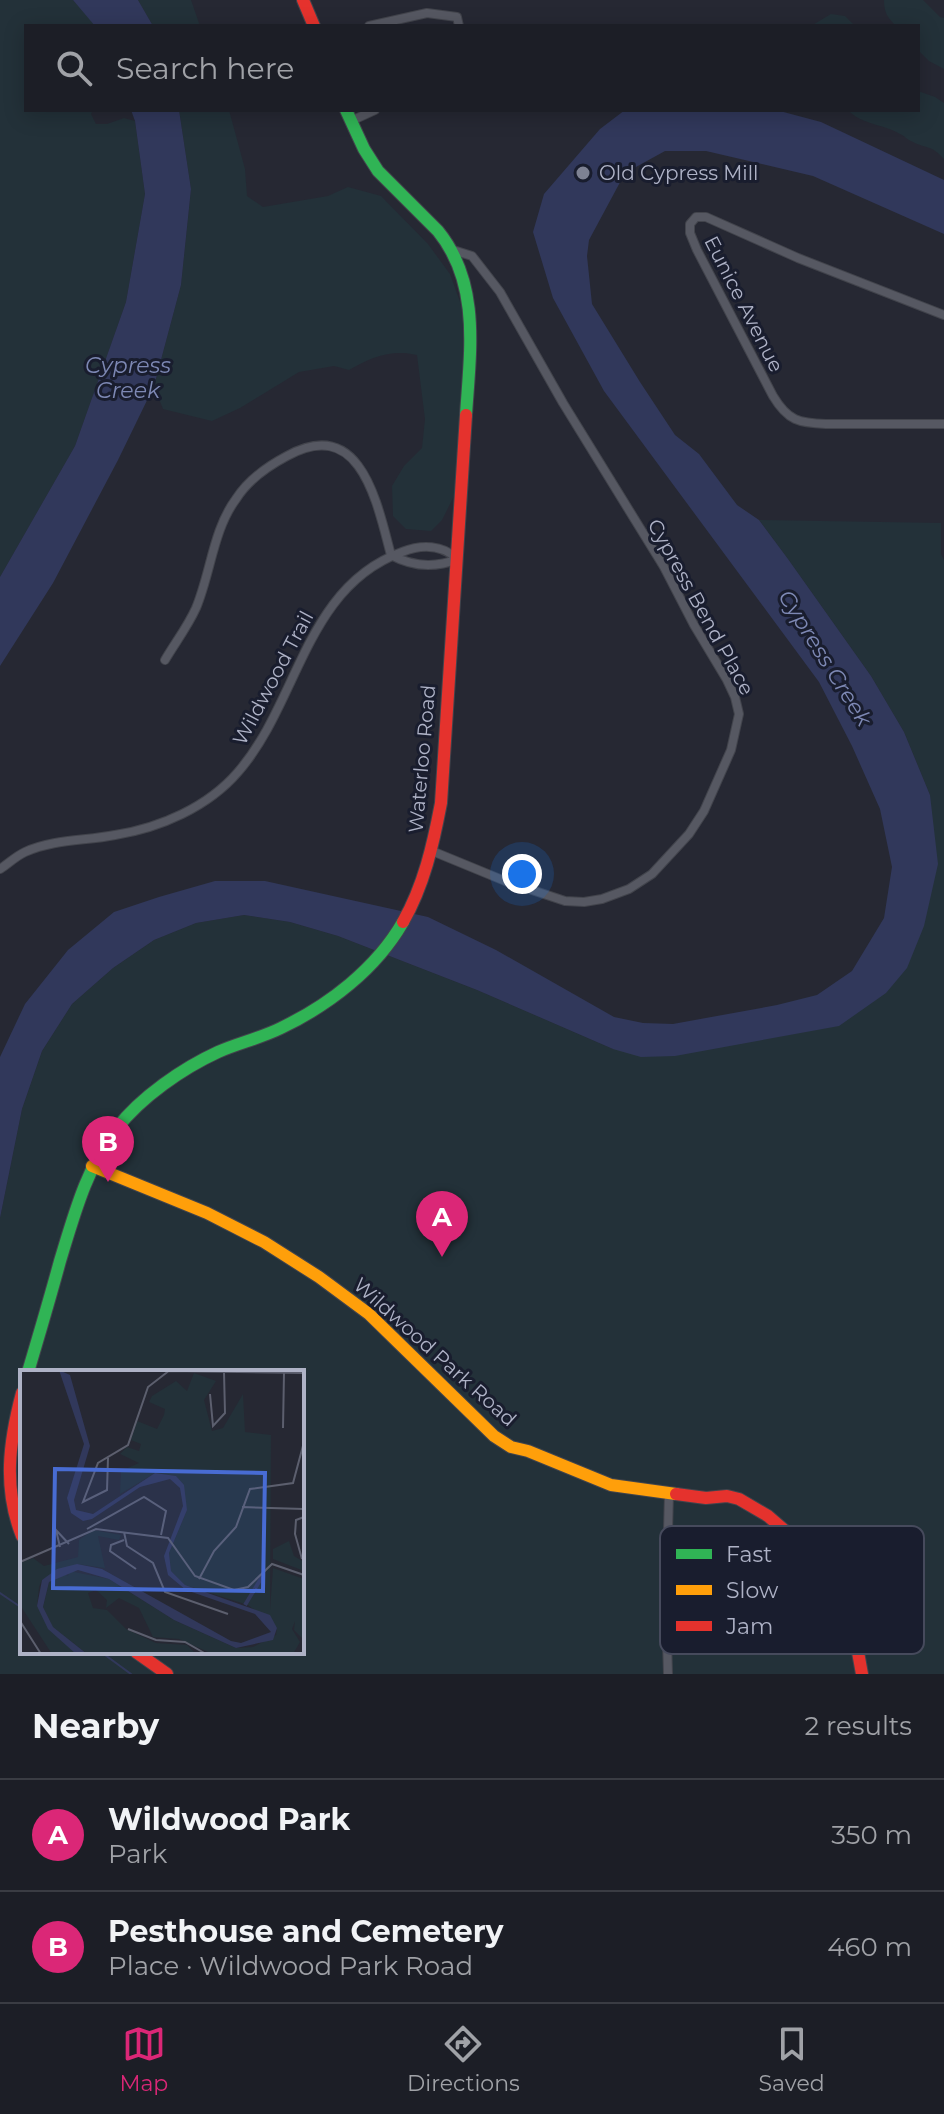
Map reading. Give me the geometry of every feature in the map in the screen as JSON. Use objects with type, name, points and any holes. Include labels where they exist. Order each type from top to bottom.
[{"type":"street","points":[[303,0],[313,24]]},
{"type":"street","points":[[378,24],[427,13],[457,17],[459,24]]},
{"type":"street","name":"Waterloo Road","points":[[29,1370],[92,1166],[117,1127],[144,1100],[189,1067],[220,1051],[280,1029],[336,996],[394,938],[412,906],[432,851],[441,803],[471,310],[453,250],[377,170],[348,115]]},
{"type":"street","name":"Eunice Avenue","points":[[944,315],[798,258],[706,217],[696,217],[690,224],[697,250],[773,396],[790,418],[802,423],[826,424],[944,424]]},
{"type":"street","name":"Cypress Bend Place","points":[[432,851],[565,901],[602,899],[629,889],[652,874],[689,834],[704,811],[731,750],[739,714],[727,680],[664,567],[563,403],[500,292],[472,256],[453,250]]},
{"type":"street","points":[[165,660],[195,609],[223,522],[236,498],[277,461],[301,448],[328,444],[351,458],[374,497],[391,555],[408,564],[445,564],[458,559]]},
{"type":"street","name":"Wildwood Trail","points":[[0,869],[24,852],[51,844],[114,836],[146,828],[182,814],[215,793],[237,773],[257,746],[324,615],[347,586],[391,555],[410,549],[447,549],[458,559]]},
{"type":"street","name":"Wildwood Park Road","points":[[92,1166],[207,1213],[264,1242],[319,1277],[369,1314],[494,1436],[511,1447],[611,1485],[669,1494],[739,1499],[780,1526]]},
{"type":"street","points":[[20,1400],[8,1445],[7,1476],[9,1506],[20,1531]]},
{"type":"street","points":[[668,1526],[669,1494]]},
{"type":"street","points":[[139,1654],[167,1674]]},
{"type":"street","points":[[667,1654],[668,1674]]},
{"type":"street","name":"Wildwood Park Road","points":[[858,1654],[862,1674]]},
{"type":"shaded area","points":[[0,0],[73,0],[94,24],[24,24],[24,112],[92,112],[96,124],[124,118],[135,121],[145,194],[126,302],[75,446],[0,577]]},
{"type":"shaded area","points":[[138,0],[191,0],[199,24],[152,24]]},
{"type":"shaded area","points":[[884,0],[923,0],[944,18],[944,69],[920,52],[920,24],[894,24]]},
{"type":"shaded area","points":[[831,14],[845,16],[853,24],[814,24]]},
{"type":"shaded area","points":[[920,92],[935,97],[944,103],[944,159],[932,149],[850,112],[920,112]]},
{"type":"shaded area","points":[[179,112],[230,112],[245,169],[247,196],[263,207],[328,196],[348,187],[381,196],[428,244],[450,274],[463,310],[464,353],[455,494],[442,520],[431,531],[406,529],[393,516],[392,486],[404,466],[422,448],[425,419],[417,355],[382,355],[349,370],[334,366],[299,372],[240,408],[212,421],[163,409],[154,386],[181,285],[191,189]]},
{"type":"shaded area","points":[[759,520],[941,523],[941,554],[944,560],[944,1674],[0,1674],[0,1218],[22,1109],[42,1051],[72,1004],[113,968],[154,940],[196,923],[244,915],[290,922],[338,936],[477,990],[613,1049],[886,993],[930,795],[904,732],[871,676]]},
{"type":"water","points":[[73,0],[138,0],[152,24],[93,24]]},
{"type":"water","name":"Cypress Creek","points":[[132,112],[179,112],[191,189],[181,285],[154,386],[53,583],[0,666],[0,577],[75,446],[126,302],[145,194]]},
{"type":"water","name":"Cypress Creek","points":[[622,112],[784,112],[821,122],[944,180],[944,234],[813,176],[706,151],[665,151],[625,173],[589,240],[587,256],[592,304],[675,435],[699,454],[737,505],[759,520],[871,676],[904,732],[930,795],[938,864],[924,926],[907,968],[886,993],[839,1026],[675,1056],[641,1057],[613,1049],[477,990],[338,936],[290,922],[244,915],[196,923],[154,940],[113,968],[72,1004],[42,1051],[22,1109],[0,1218],[0,1057],[25,1004],[68,950],[114,912],[215,881],[265,881],[428,917],[496,950],[614,1017],[643,1023],[673,1024],[817,995],[852,971],[884,918],[892,867],[880,809],[819,682],[604,391],[553,298],[533,232],[544,194],[600,129]]},
{"type":"waterway","points":[[0,1593],[20,1607]]},
{"type":"waterway","points":[[104,1654],[131,1674]]},
{"type":"traffic: fast","points":[[347,112],[378,171],[438,231],[461,273],[470,319],[466,415]]},
{"type":"traffic: fast","points":[[29,1370],[82,1192],[97,1158],[127,1116],[163,1084],[191,1066],[281,1028],[334,997],[379,955],[403,922]]},
{"type":"traffic: slow","points":[[92,1166],[207,1213],[264,1242],[319,1277],[369,1314],[494,1436],[511,1447],[611,1485],[676,1494]]},
{"type":"traffic: jam","points":[[303,0],[313,24]]},
{"type":"traffic: jam","points":[[403,922],[427,864],[441,803],[466,415]]},
{"type":"traffic: jam","points":[[20,1402],[10,1465],[12,1500],[20,1530]]},
{"type":"traffic: jam","points":[[676,1494],[739,1499],[780,1526]]},
{"type":"traffic: jam","points":[[139,1654],[167,1674]]},
{"type":"traffic: jam","points":[[858,1654],[862,1674]]},
{"type":"place","name":"Old Cypress Mill","points":[[583,173]]},
{"type":"place","name":"Pesthouse and Cemetery","points":[[108,1182]]},
{"type":"place","name":"Wildwood Park","points":[[442,1257]]}]
